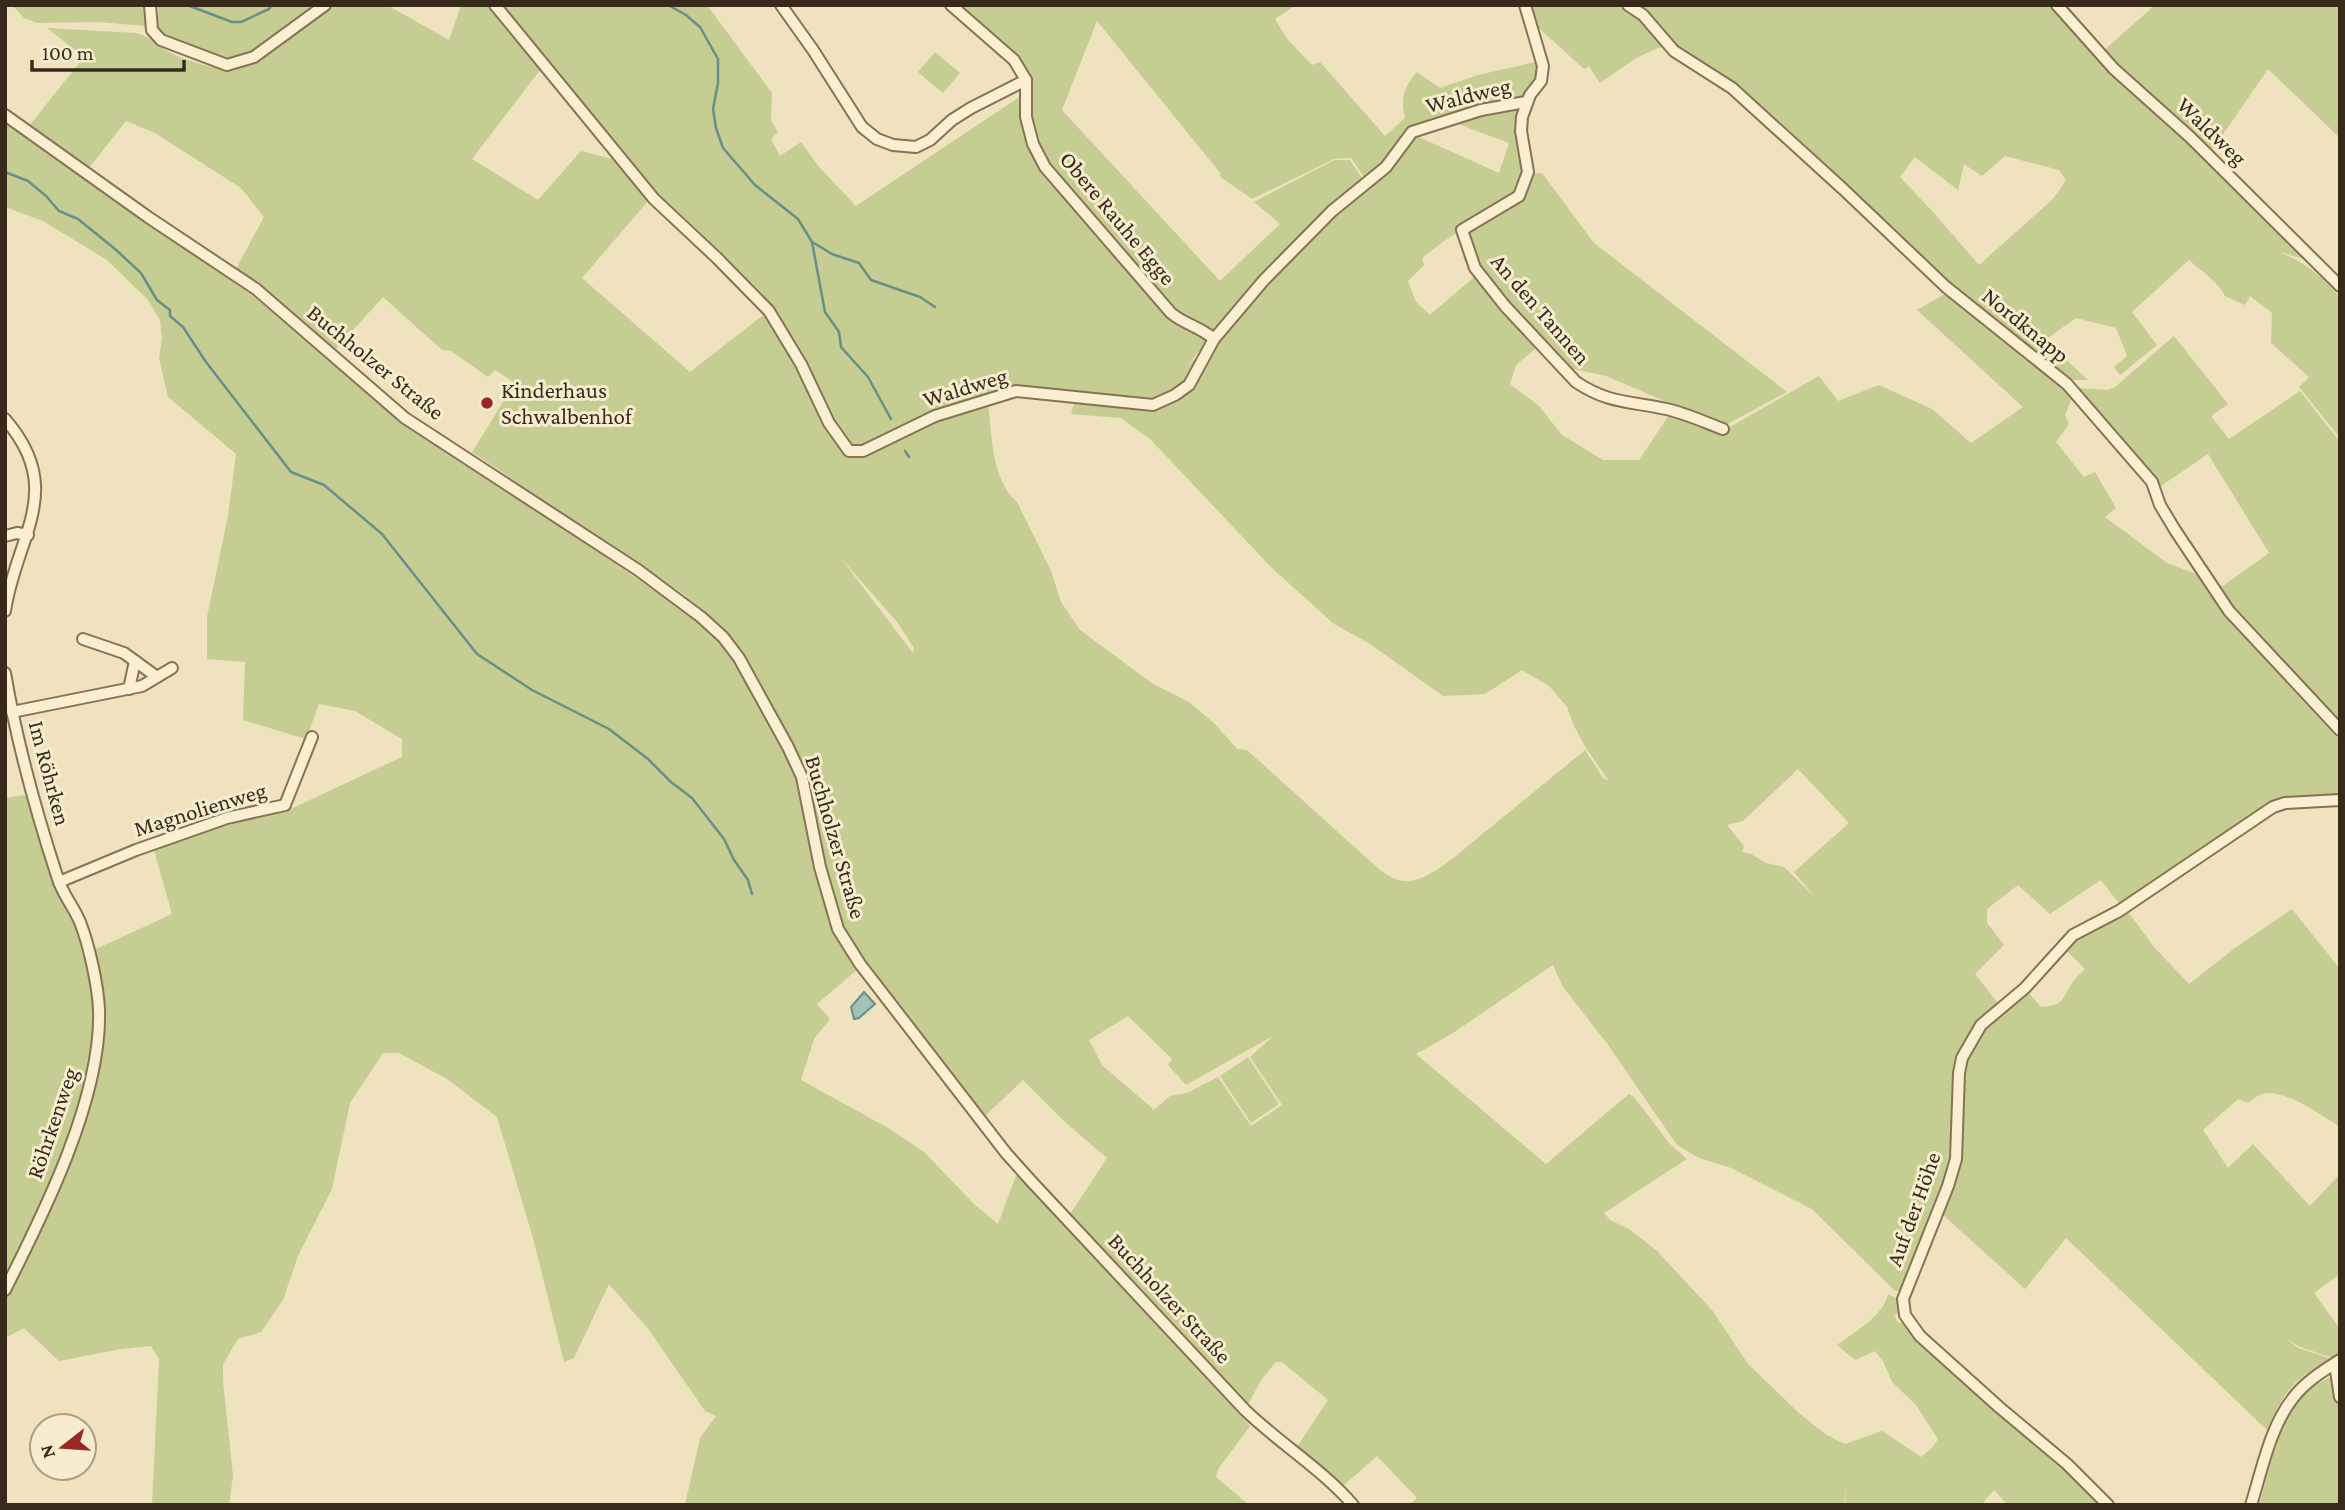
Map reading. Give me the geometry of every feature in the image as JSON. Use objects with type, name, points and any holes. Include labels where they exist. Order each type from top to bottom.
[{"type":"street","points":[[150,5],[152,30],[161,40],[227,65],[254,57],[307,21],[324,5]]},
{"type":"street","name":"Waldweg","points":[[495,5],[654,199],[718,258],[769,311],[801,364],[829,423],[849,452],[863,452],[935,416],[1016,391],[1153,405],[1189,385],[1214,339],[1264,280],[1332,211],[1386,167],[1412,132],[1481,110],[1526,102],[1541,81],[1543,66],[1525,5]]},
{"type":"street","points":[[781,5],[862,127],[877,139],[893,145],[916,146],[930,140],[952,120],[971,108],[1026,80],[1014,61],[951,5]]},
{"type":"street","name":"Nordknapp","points":[[1628,5],[1643,15],[1674,51],[1741,96],[1946,287],[2067,384],[2152,482],[2160,505],[2228,611],[2340,730]]},
{"type":"street","name":"Waldweg","points":[[2057,5],[2114,69],[2190,137],[2340,286]]},
{"type":"street","name":"Obere Rauhe Egge","points":[[1026,80],[1026,117],[1033,144],[1045,167],[1171,313],[1178,319],[1200,328],[1214,339]]},
{"type":"street","name":"An den Tannen","points":[[1526,102],[1521,123],[1528,172],[1519,196],[1462,230],[1475,268],[1505,306],[1576,383],[1619,402],[1666,408],[1723,429]]},
{"type":"street","name":"Buchholzer Straße","points":[[5,115],[148,217],[256,289],[405,418],[638,570],[723,637],[739,659],[802,777],[833,916],[860,964],[1006,1153],[1032,1182],[1245,1410],[1353,1505]]},
{"type":"street","points":[[5,419],[26,446],[32,463],[36,492],[34,515],[8,592],[5,611]]},
{"type":"street","points":[[5,439],[15,431]]},
{"type":"street","points":[[5,536],[17,533],[27,535]]},
{"type":"street","points":[[83,639],[106,646],[135,661],[157,677]]},
{"type":"street","points":[[129,689],[135,661]]},
{"type":"street","points":[[12,712],[142,686],[172,668]]},
{"type":"street","name":"Im Röhrken","points":[[5,673],[27,776],[59,883]]},
{"type":"street","name":"Magnolienweg","points":[[59,883],[136,850],[227,818],[285,805],[312,737]]},
{"type":"street","name":"Auf der Höhe","points":[[2109,1505],[2067,1464],[1941,1356],[1920,1336],[1905,1315],[1905,1292],[1948,1186],[1956,1159],[1959,1073],[1962,1058],[1981,1025],[2025,988],[2073,935],[2119,911],[2273,807],[2285,803],[2340,800]]},
{"type":"street","name":"Röhrkenweg","points":[[5,1290],[27,1248],[62,1166],[89,1094],[94,1065],[99,1010],[92,970],[80,923],[59,883]]},
{"type":"street","points":[[2337,1362],[2340,1397]]},
{"type":"street","points":[[2251,1505],[2284,1412],[2305,1385],[2337,1362]]},
{"type":"green space","points":[[12,5],[146,5],[145,26],[99,22],[37,23],[24,18]]},
{"type":"green space","points":[[158,5],[320,5],[255,53],[226,61],[164,37],[155,14],[158,14]]},
{"type":"green space","points":[[327,5],[387,5],[449,40],[461,5],[488,5],[540,70],[472,159],[538,200],[581,151],[616,160],[648,201],[582,278],[690,372],[766,313],[787,344],[813,400],[845,456],[867,454],[953,412],[988,403],[997,469],[1008,492],[1017,502],[1051,571],[1061,602],[1080,630],[1153,684],[1189,702],[1215,724],[1237,749],[1247,750],[1381,871],[1401,881],[1424,877],[1442,867],[1585,750],[1603,778],[1609,781],[1586,748],[1567,707],[1549,686],[1522,670],[1485,694],[1443,696],[1370,644],[1334,624],[1273,569],[1151,440],[1121,418],[1071,414],[1075,399],[1110,403],[1113,401],[1016,388],[982,396],[929,415],[865,445],[856,447],[848,444],[826,409],[772,308],[649,187],[501,5],[707,5],[772,93],[771,120],[778,132],[771,139],[780,156],[801,142],[819,167],[856,206],[1018,98],[1018,102],[1019,92],[1024,92],[1021,59],[960,5],[1296,5],[1275,19],[1288,40],[1312,65],[1320,62],[1385,136],[1405,118],[1404,94],[1417,72],[1440,88],[1478,75],[1540,61],[1536,85],[1518,101],[1480,108],[1410,130],[1384,164],[1366,180],[1351,158],[1334,159],[1252,199],[1219,176],[1221,174],[1097,21],[1062,110],[1220,281],[1280,224],[1254,202],[1334,160],[1350,160],[1364,181],[1341,199],[1262,278],[1185,368],[1220,335],[1265,281],[1303,243],[1344,203],[1388,167],[1412,134],[1499,173],[1509,143],[1450,121],[1482,111],[1520,105],[1519,133],[1525,172],[1517,195],[1422,258],[1424,265],[1408,281],[1416,302],[1430,315],[1474,277],[1465,261],[1458,236],[1520,197],[1530,174],[1542,173],[1594,243],[1787,392],[1724,426],[1690,416],[1662,400],[1606,376],[1568,368],[1541,344],[1516,365],[1510,384],[1539,406],[1562,435],[1603,460],[1639,460],[1671,412],[1723,431],[1819,376],[1838,401],[1879,385],[1932,409],[1971,443],[2023,407],[1917,310],[1945,294],[1950,294],[2063,385],[2073,396],[2065,415],[2069,424],[2056,442],[2084,477],[2095,472],[2116,508],[2105,517],[2167,563],[2202,576],[2228,612],[2340,733],[2340,798],[2285,800],[2271,805],[2121,906],[2101,880],[2050,914],[2018,885],[1987,909],[1987,923],[2004,945],[1975,974],[2000,1006],[1979,1021],[1961,1050],[1954,1074],[1953,1158],[1936,1207],[1930,1201],[1935,1208],[1901,1291],[1895,1291],[1812,1209],[1731,1168],[1699,1158],[1677,1145],[1606,1042],[1563,987],[1553,965],[1453,1033],[1416,1054],[1546,1164],[1629,1094],[1634,1097],[1669,1143],[1687,1159],[1604,1213],[1610,1220],[1629,1229],[1657,1251],[1712,1310],[1748,1364],[1825,1434],[1845,1444],[1882,1431],[1921,1457],[1938,1439],[1916,1405],[1892,1382],[1883,1361],[1875,1351],[1855,1360],[1837,1345],[1874,1317],[1888,1294],[1900,1300],[1901,1312],[1895,1315],[1897,1322],[1907,1325],[1959,1378],[2065,1465],[2102,1503],[2008,1505],[1994,1490],[1981,1505],[1845,1505],[1846,1487],[1844,1505],[1410,1505],[1417,1498],[1377,1456],[1343,1486],[1297,1447],[1328,1400],[1282,1362],[1276,1362],[1262,1379],[1248,1404],[1070,1214],[1107,1158],[1066,1123],[1023,1080],[984,1117],[847,937],[825,888],[805,787],[806,820],[826,908],[838,939],[859,968],[817,1004],[830,1019],[814,1039],[801,1080],[890,1129],[924,1152],[974,1204],[998,1224],[1017,1173],[1250,1426],[1219,1468],[1216,1477],[1249,1505],[685,1505],[700,1438],[716,1416],[705,1411],[649,1330],[609,1284],[574,1358],[564,1362],[533,1238],[497,1117],[447,1079],[399,1053],[383,1053],[350,1103],[332,1189],[298,1256],[283,1300],[261,1332],[238,1339],[223,1364],[233,1476],[229,1505],[152,1505],[159,1359],[151,1346],[59,1361],[24,1328],[5,1338],[5,1297],[64,1173],[92,1098],[98,1056],[92,1055],[85,1093],[59,1164],[5,1284],[5,798],[25,795],[59,890],[76,923],[85,954],[172,914],[154,850],[215,827],[284,812],[402,757],[402,739],[355,711],[319,704],[306,739],[243,720],[245,662],[207,659],[207,617],[228,516],[236,454],[168,397],[159,358],[162,338],[160,320],[148,300],[107,260],[43,221],[5,207],[5,122],[253,296],[405,426],[552,520],[701,623],[740,665],[760,681],[724,629],[682,593],[472,452],[515,383],[495,370],[488,377],[451,351],[442,350],[383,297],[335,350],[236,269],[264,217],[241,188],[155,133],[126,121],[89,168],[29,126],[84,57],[47,28],[136,33],[146,36],[184,59],[234,71],[287,40]],"holes":[[[840,557],[897,622],[914,648],[913,653]],[[1798,769],[1849,823],[1794,872],[1814,896],[1784,867],[1766,863],[1742,852],[1744,846],[1727,825],[1743,821]],[[1128,1016],[1172,1059],[1168,1065],[1186,1085],[1273,1036],[1250,1057],[1282,1105],[1251,1126],[1218,1077],[1187,1093],[1170,1096],[1154,1110],[1102,1065],[1089,1040]]]},
{"type":"green space","points":[[1528,5],[2054,5],[2324,265],[2280,252],[2313,271],[2340,297],[2340,438],[2299,387],[2309,377],[2271,343],[2272,313],[2250,296],[2245,305],[2225,296],[2214,281],[2189,260],[2132,312],[2157,345],[2120,375],[2114,367],[2127,356],[2116,328],[2076,318],[2045,340],[2088,380],[2066,380],[1946,284],[1726,82],[1731,78],[1725,81],[1660,47],[1636,58],[1600,83],[1589,66],[1584,69],[1531,21]],"holes":[[[2005,156],[2059,170],[2066,180],[2053,199],[1979,265],[1900,177],[1915,157],[1958,190],[1964,164],[1982,176]]]},
{"type":"green space","points":[[2155,5],[2340,5],[2340,138],[2268,69],[2213,149],[2102,52]]},
{"type":"green space","points":[[935,52],[960,73],[943,93],[918,72]]},
{"type":"green space","points":[[2174,336],[2228,404],[2211,416],[2229,439],[2300,391],[2340,442],[2340,727],[2217,590],[2269,553],[2208,454],[2158,488],[2078,392],[2079,388],[2108,390],[2115,387]]},
{"type":"green space","points":[[2126,909],[2154,947],[2189,984],[2292,909],[2340,969],[2340,1127],[2296,1101],[2268,1093],[2248,1103],[2238,1099],[2203,1130],[2228,1168],[2253,1144],[2310,1206],[2340,1174],[2340,1274],[2314,1293],[2340,1329],[2340,1354],[2333,1358],[2300,1347],[2287,1339],[2298,1348],[2332,1359],[2291,1387],[2268,1431],[2066,1238],[2025,1289],[1942,1214],[1959,1157],[1967,1062],[1982,1030],[2026,990],[2041,1007],[2061,1001],[2073,981],[2085,969],[2063,947]]},
{"type":"green space","points":[[1248,1057],[1279,1104],[1251,1123],[1220,1076]]},
{"type":"green space","points":[[2329,1378],[2334,1380],[2340,1401],[2340,1505],[2259,1505],[2281,1432],[2289,1416],[2300,1400]]},
{"type":"water","points":[[864,992],[875,1004],[854,1019],[851,1007]]},
{"type":"waterway","points":[[187,5],[232,22],[241,22],[272,5]]},
{"type":"waterway","points":[[668,5],[700,27],[718,59],[718,83],[713,109],[723,148],[755,185],[798,219],[812,242],[825,312],[839,332],[841,347],[868,377],[891,419]]},
{"type":"waterway","points":[[5,172],[28,181],[59,211],[78,219],[141,273],[157,300],[170,310],[170,316],[183,327],[206,362],[291,472],[324,485],[382,534],[477,654],[532,690],[609,729],[692,798],[724,839],[748,880],[752,894]]},
{"type":"waterway","points":[[814,243],[832,254],[859,263],[871,280],[920,297],[935,307]]},
{"type":"waterway","points":[[905,451],[909,457]]},
{"type":"place","name":"Kinderhaus Schwalbenhof","points":[[487,403]]}]
